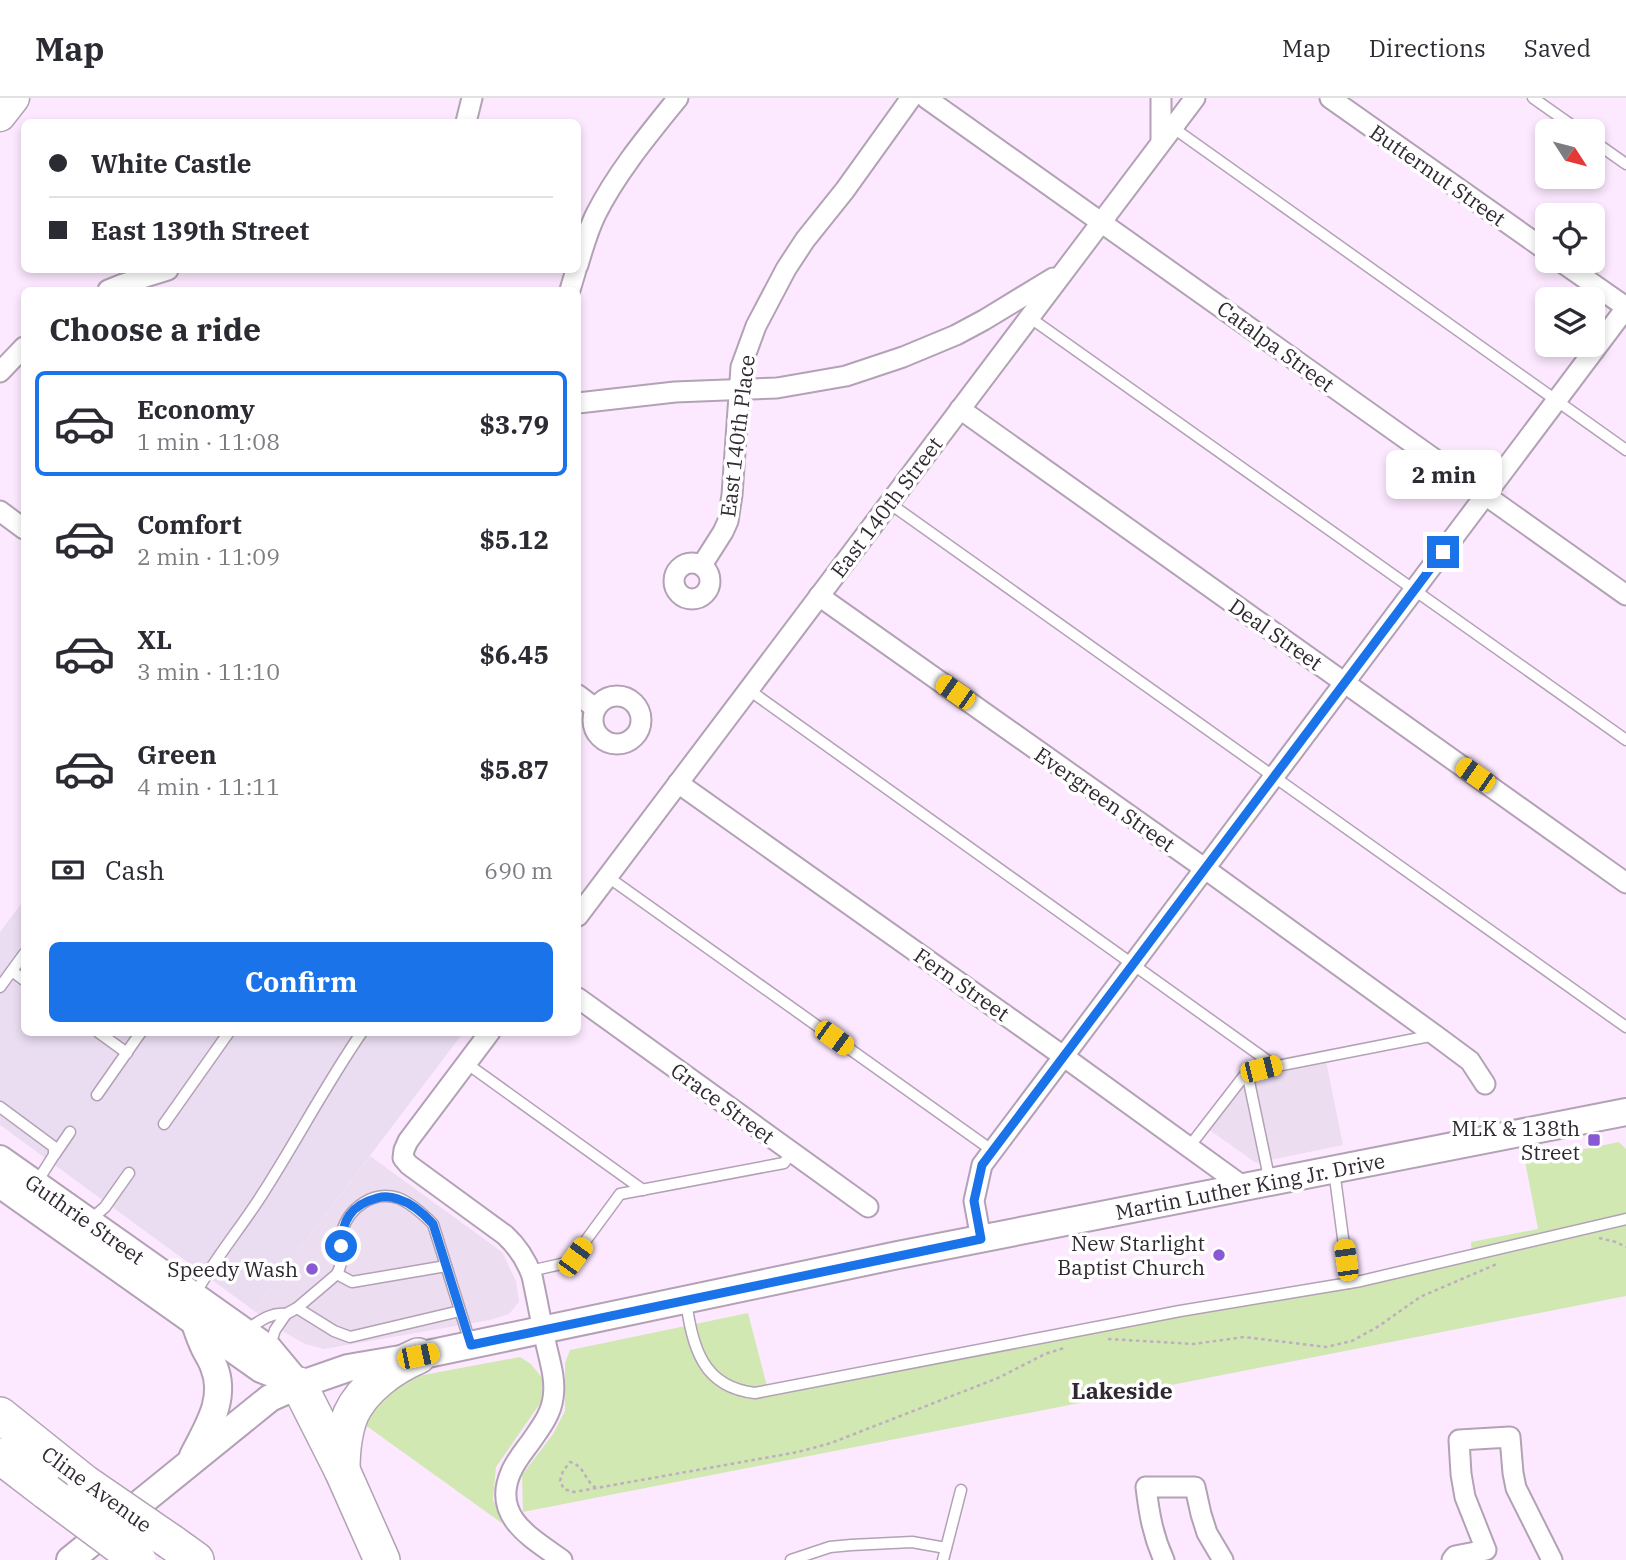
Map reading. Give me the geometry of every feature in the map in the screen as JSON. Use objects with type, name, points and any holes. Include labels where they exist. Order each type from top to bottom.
[{"type":"highway","points":[[342,1470],[347,1427],[358,1402],[394,1369],[418,1356]]},
{"type":"highway","points":[[299,1385],[342,1470],[382,1560]]},
{"type":"highway","name":"Cline Avenue","points":[[0,1415],[85,1483],[183,1551]]},
{"type":"highway","name":"Cline Avenue","points":[[0,1456],[138,1560]]},
{"type":"main road","points":[[0,116],[14,98]]},
{"type":"main road","name":"Martin Luther King Jr. Drive","points":[[299,1385],[348,1368],[418,1356],[981,1239],[1626,1112]]},
{"type":"main road","name":"Guthrie Street","points":[[0,1159],[30,1193],[194,1309],[261,1369],[299,1385]]},
{"type":"main road","name":"Guthrie Street","points":[[0,1184],[30,1193]]},
{"type":"main road","points":[[188,1465],[212,1418],[219,1394],[219,1381],[201,1342],[194,1309]]},
{"type":"main road","name":"Guthrie Street","points":[[194,1309],[244,1331],[269,1349],[299,1385]]},
{"type":"main road","points":[[70,1560],[270,1398],[299,1385]]},
{"type":"street","points":[[467,119],[472,98]]},
{"type":"street","points":[[581,247],[588,211],[617,181],[678,98]]},
{"type":"street","name":"East 140th Place","points":[[702,565],[723,532],[731,508],[741,367],[755,326],[805,240],[852,181],[911,98]]},
{"type":"street","name":"Catalpa Street","points":[[926,98],[1626,595]]},
{"type":"street","points":[[1161,98],[1167,135]]},
{"type":"street","name":"East 140th Street","points":[[581,912],[1195,98]]},
{"type":"street","name":"Butternut Street","points":[[1330,98],[1535,243]]},
{"type":"street","points":[[581,403],[675,392],[777,388],[845,376],[904,358],[956,335],[1063,272]]},
{"type":"street","points":[[116,287],[158,273]]},
{"type":"street","points":[[981,1239],[974,1201],[982,1165],[1626,307],[1577,273]]},
{"type":"street","points":[[0,372],[21,350]]},
{"type":"street","name":"Deal Street","points":[[960,409],[1626,883]]},
{"type":"street","points":[[0,512],[21,527]]},
{"type":"street","name":"Evergreen Street","points":[[819,596],[1436,1035],[1469,1060],[1485,1084]]},
{"type":"street","points":[[581,697],[596,708]]},
{"type":"street","name":"Fern Street","points":[[678,783],[1244,1187]]},
{"type":"street","name":"Grace Street","points":[[581,1001],[868,1207]]},
{"type":"street","points":[[487,1036],[408,1141],[403,1158],[505,1235],[522,1254],[530,1271],[552,1372],[553,1398],[544,1423],[510,1473],[508,1507],[519,1528],[562,1560]]},
{"type":"street","points":[[1452,1560],[1455,1556],[1486,1550],[1465,1497],[1459,1440],[1510,1437],[1516,1488],[1552,1560]]},
{"type":"street","points":[[1164,1560],[1155,1539],[1146,1487],[1195,1488],[1207,1534],[1223,1560]]},
{"type":"lane","points":[[1533,98],[1563,119]]},
{"type":"lane","points":[[1167,135],[1626,450]]},
{"type":"lane","points":[[1605,149],[1626,164]]},
{"type":"lane","points":[[1029,317],[1626,740]]},
{"type":"lane","points":[[890,503],[1626,1027]]},
{"type":"lane","points":[[748,690],[1275,1066]]},
{"type":"lane","points":[[608,877],[993,1151]]},
{"type":"lane","points":[[0,987],[21,958]]},
{"type":"lane","points":[[12,971],[21,978]]},
{"type":"lane","points":[[1189,1147],[1247,1072],[1436,1035]]},
{"type":"lane","points":[[104,1036],[127,1053]]},
{"type":"lane","points":[[97,1095],[138,1036]]},
{"type":"lane","points":[[164,1124],[226,1036]]},
{"type":"lane","points":[[194,1309],[204,1277],[262,1194],[336,1069],[359,1036]]},
{"type":"lane","points":[[466,1063],[643,1190]]},
{"type":"lane","points":[[1247,1072],[1270,1182]]},
{"type":"lane","points":[[0,1107],[54,1147],[54,1155]]},
{"type":"lane","points":[[30,1193],[70,1132]]},
{"type":"lane","points":[[530,1271],[570,1262],[620,1194],[784,1163],[792,1152]]},
{"type":"lane","points":[[1334,1169],[1349,1283]]},
{"type":"lane","points":[[82,1230],[105,1207],[129,1173]]},
{"type":"lane","points":[[269,1349],[275,1330],[286,1314],[337,1274],[341,1267],[342,1233],[352,1211],[362,1202],[386,1196],[400,1199],[433,1224],[471,1345]]},
{"type":"lane","points":[[686,1300],[694,1342],[711,1373],[728,1386],[755,1393],[1180,1311],[1349,1283],[1626,1219]]},
{"type":"lane","points":[[337,1274],[352,1282],[446,1266]]},
{"type":"lane","points":[[297,1308],[349,1337],[460,1311]]},
{"type":"lane","points":[[244,1331],[276,1313],[286,1314]]},
{"type":"lane","points":[[943,1560],[961,1490]]},
{"type":"lane","points":[[791,1560],[830,1547],[851,1545],[912,1542],[946,1548]]},
{"type":"path","points":[[1593,1237],[1626,1247]]},
{"type":"path","points":[[1101,1339],[1194,1345],[1244,1337],[1326,1347],[1352,1341],[1420,1297],[1508,1259]]},
{"type":"path","points":[[596,1488],[577,1464],[570,1462],[563,1471],[560,1481],[564,1489],[574,1492],[798,1452],[831,1443],[998,1378],[1045,1354],[1067,1347]]},
{"type":"shaded area","points":[[21,904],[21,1036],[461,1036],[253,1310],[0,1125],[0,932]]},
{"type":"shaded area","points":[[1325,1056],[1343,1145],[1256,1163],[1204,1126],[1247,1072]]},
{"type":"shaded area","points":[[370,1156],[502,1252],[516,1281],[519,1302],[509,1314],[490,1320],[324,1349],[305,1344],[253,1310]]},
{"type":"green space","points":[[1619,1142],[1626,1149],[1626,1296],[523,1512],[522,1475],[553,1434],[565,1411],[565,1363],[570,1350],[748,1313],[768,1390],[1472,1255],[1471,1242],[1538,1229],[1525,1161]]},
{"type":"green space","points":[[520,1357],[531,1364],[543,1379],[541,1402],[496,1467],[493,1500],[503,1524],[361,1422],[386,1388],[418,1376]]},
{"type":"place","name":"MLK & 138th Street","points":[[1594,1140]]},
{"type":"place","name":"New Starlight Baptist Church","points":[[1219,1255]]},
{"type":"place","name":"Speedy Wash","points":[[312,1269]]},
{"type":"district","name":"Lakeside","points":[[1122,1390]]},
{"type":"route","points":[[341,1246],[345,1224],[352,1211],[362,1202],[386,1196],[400,1199],[423,1214],[433,1224],[471,1345],[981,1239],[974,1201],[982,1165],[1443,552]]}]
